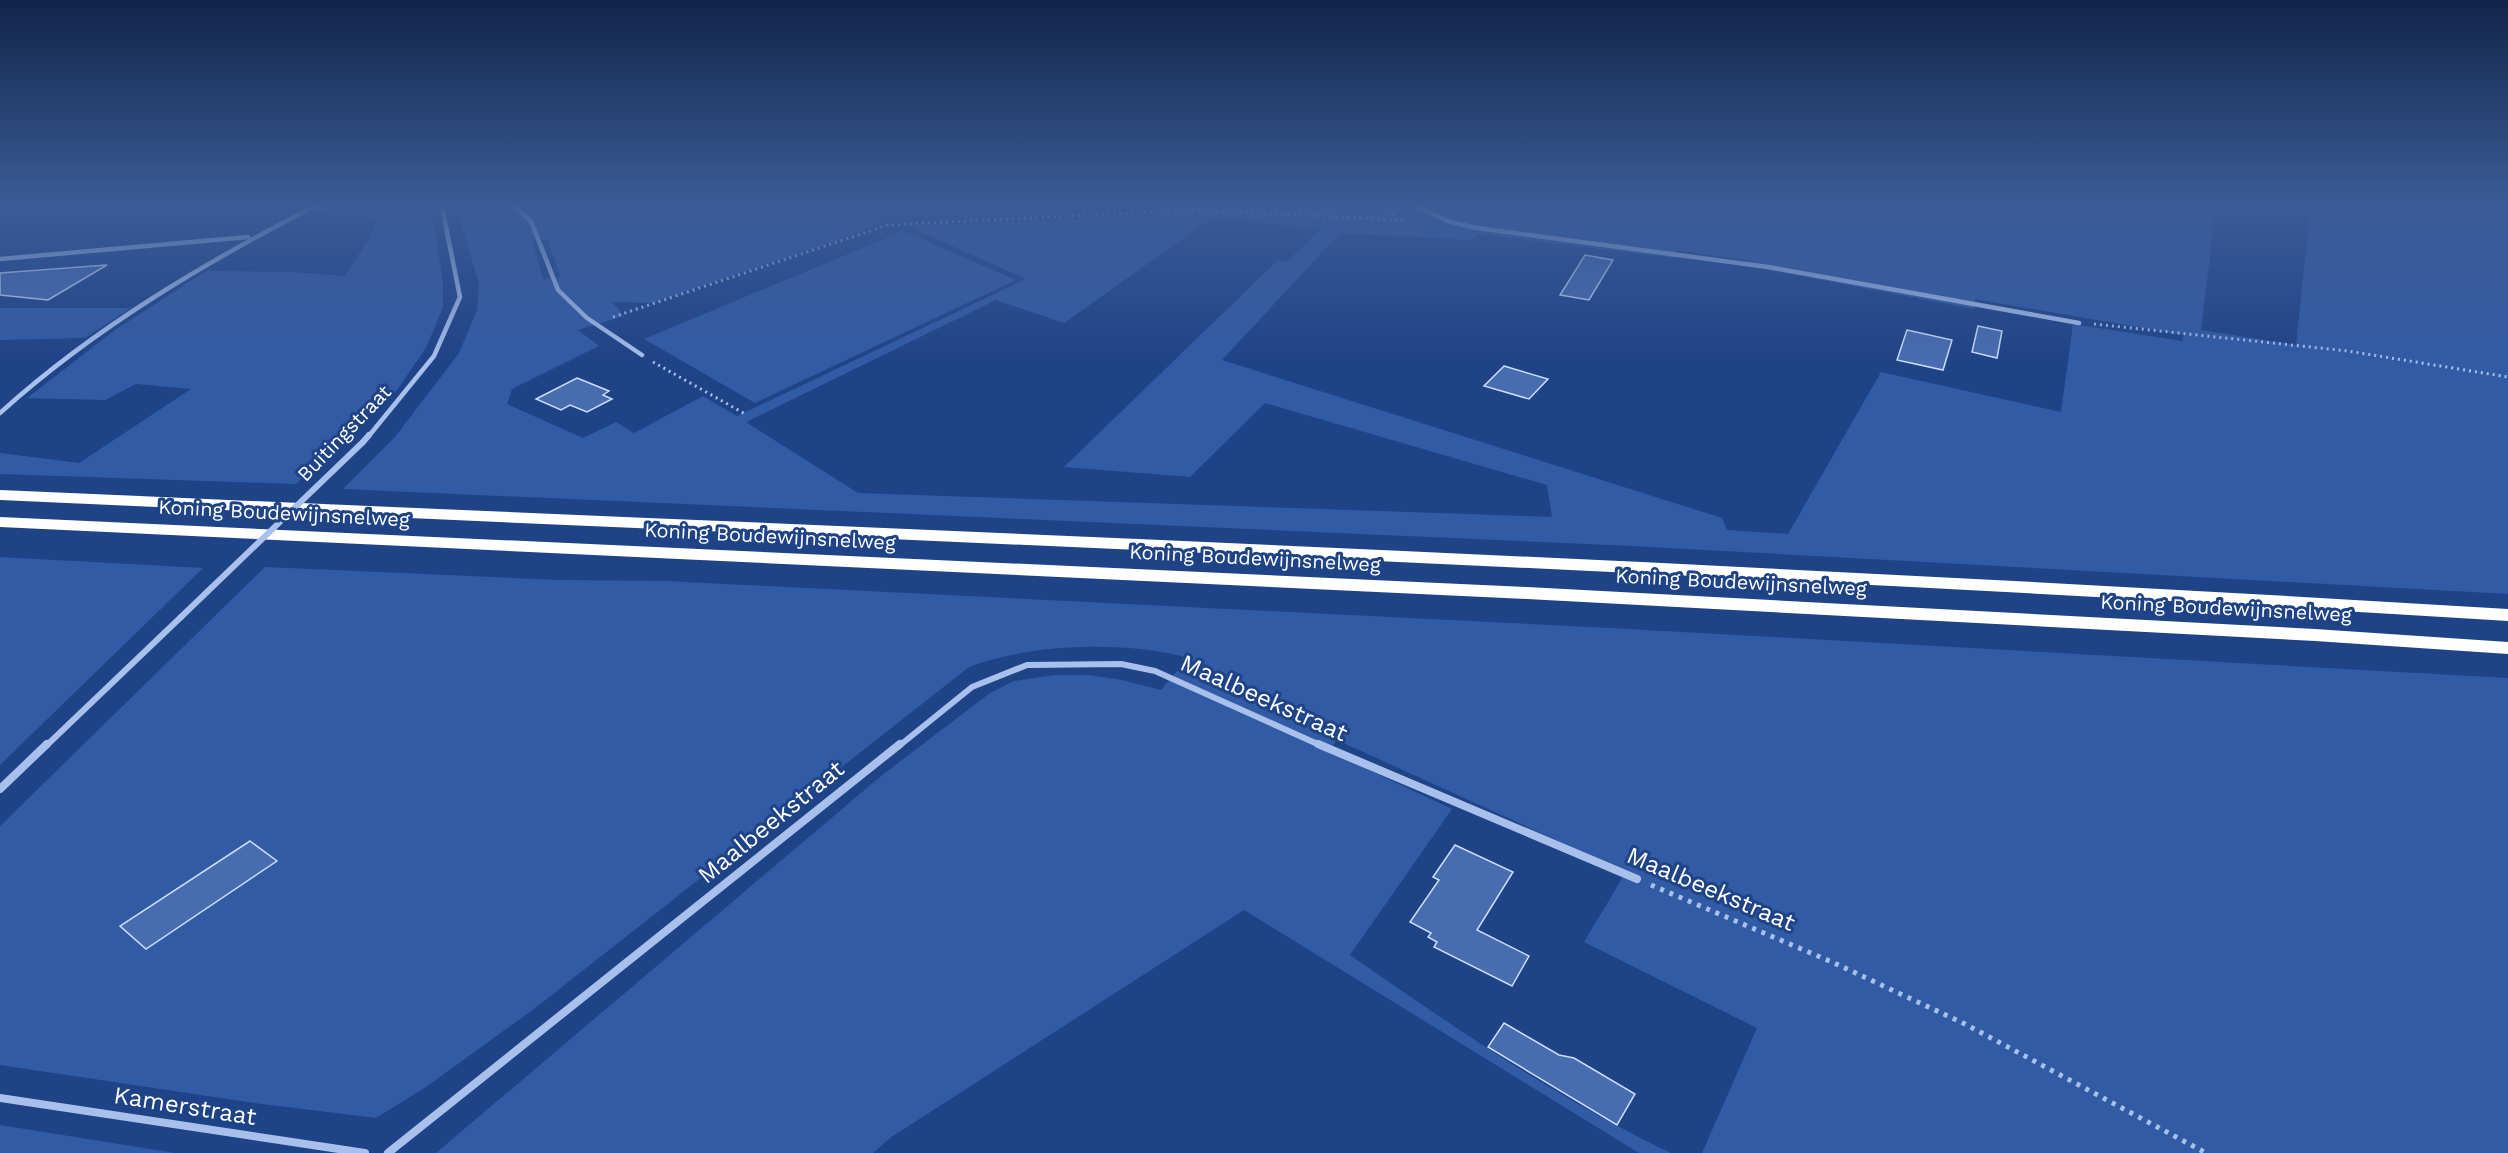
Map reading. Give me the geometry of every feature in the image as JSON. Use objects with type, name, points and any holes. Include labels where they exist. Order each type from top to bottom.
[{"type":"highway","name":"Koning Boudewijnsnelweg","points":[[0,495],[1539,564],[2283,601],[2508,615]]},
{"type":"highway","name":"Koning Boudewijnsnelweg","points":[[2,522],[1539,594],[2315,635],[2508,648]]},
{"type":"street","points":[[0,259],[37,256]]},
{"type":"street","points":[[0,413],[80,349],[220,256]]},
{"type":"street","name":"Buitingstraat","points":[[0,789],[363,442],[405,394],[434,356],[460,297],[452,256]]},
{"type":"street","points":[[545,256],[558,290],[595,323],[642,356]]},
{"type":"street","points":[[1681,256],[1768,267],[2079,323]]},
{"type":"street","name":"Maalbeekstraat","points":[[388,1153],[972,687],[1027,665],[1121,664],[1155,671],[1313,742],[1637,879]]},
{"type":"street","name":"Kamerstraat","points":[[0,1098],[365,1153]]},
{"type":"path","points":[[595,323],[796,256]]},
{"type":"path","points":[[2079,323],[2348,351],[2508,377]]},
{"type":"path","points":[[642,356],[747,415]]},
{"type":"path","name":"Maalbeekstraat","points":[[1637,879],[1832,962],[1965,1024],[2206,1153]]},
{"type":"shaded area","points":[[358,256],[439,256],[443,282],[443,307],[426,348],[397,390],[296,484],[0,474],[0,453],[79,463],[191,389],[136,384],[105,400],[27,398],[115,330],[206,271],[293,272],[345,276]]},
{"type":"shaded area","points":[[471,256],[536,256],[543,279],[560,277],[553,256],[791,256],[652,303],[612,302],[624,316],[578,330],[599,346],[512,389],[507,404],[583,438],[616,422],[634,433],[703,396],[737,416],[1026,279],[974,256],[1158,256],[1064,323],[996,300],[746,422],[858,493],[1552,517],[1547,485],[1265,403],[1190,477],[1064,467],[1278,260],[1287,262],[1293,256],[1319,256],[1222,360],[1722,518],[1727,530],[1788,534],[1881,372],[2061,412],[2073,324],[2182,341],[2184,335],[1975,299],[1974,309],[1748,266],[1750,261],[1716,256],[2210,256],[2201,330],[2296,345],[2305,256],[2508,256],[2508,594],[1632,546],[343,489],[395,437],[459,353],[477,310],[479,284]]},
{"type":"shaded area","points":[[844,256],[960,256],[1016,280],[755,403],[644,339]]},
{"type":"shaded area","points":[[0,308],[131,308],[85,338],[0,340]]},
{"type":"shaded area","points":[[0,557],[203,568],[0,765]]},
{"type":"shaded area","points":[[265,567],[559,580],[666,581],[1610,628],[2508,678],[2508,1153],[1702,1153],[1757,1028],[1584,942],[1626,872],[1337,740],[1328,751],[1452,809],[1350,955],[1467,1035],[1547,1086],[1671,1153],[1639,1153],[1244,910],[890,1138],[873,1153],[436,1153],[881,776],[990,693],[1014,681],[1055,675],[1089,675],[1122,680],[1161,690],[1188,658],[1163,652],[1107,647],[1048,649],[1020,653],[969,667],[534,1009],[426,1087],[376,1118],[254,1103],[0,1065],[0,826]]},
{"type":"shaded area","points":[[0,1125],[175,1153],[0,1153]]},
{"type":"building","points":[[1584,256],[1613,260],[1589,300],[1560,295]]},
{"type":"building","points":[[107,265],[48,300],[0,295],[0,273]]},
{"type":"building","points":[[1978,326],[2002,331],[1997,358],[1972,352]]},
{"type":"building","points":[[1907,330],[1952,340],[1943,370],[1897,360]]},
{"type":"building","points":[[1504,366],[1548,379],[1529,399],[1484,386]]},
{"type":"building","points":[[577,378],[609,391],[603,395],[612,399],[587,412],[570,405],[561,410],[536,399]]},
{"type":"building","points":[[250,841],[277,861],[146,949],[120,926]]},
{"type":"building","points":[[1455,845],[1513,872],[1477,930],[1529,956],[1512,986],[1434,947],[1437,942],[1428,937],[1431,933],[1410,922],[1439,880],[1433,877]]},
{"type":"building","points":[[1504,1023],[1559,1055],[1574,1058],[1635,1094],[1617,1125],[1488,1047]]}]
